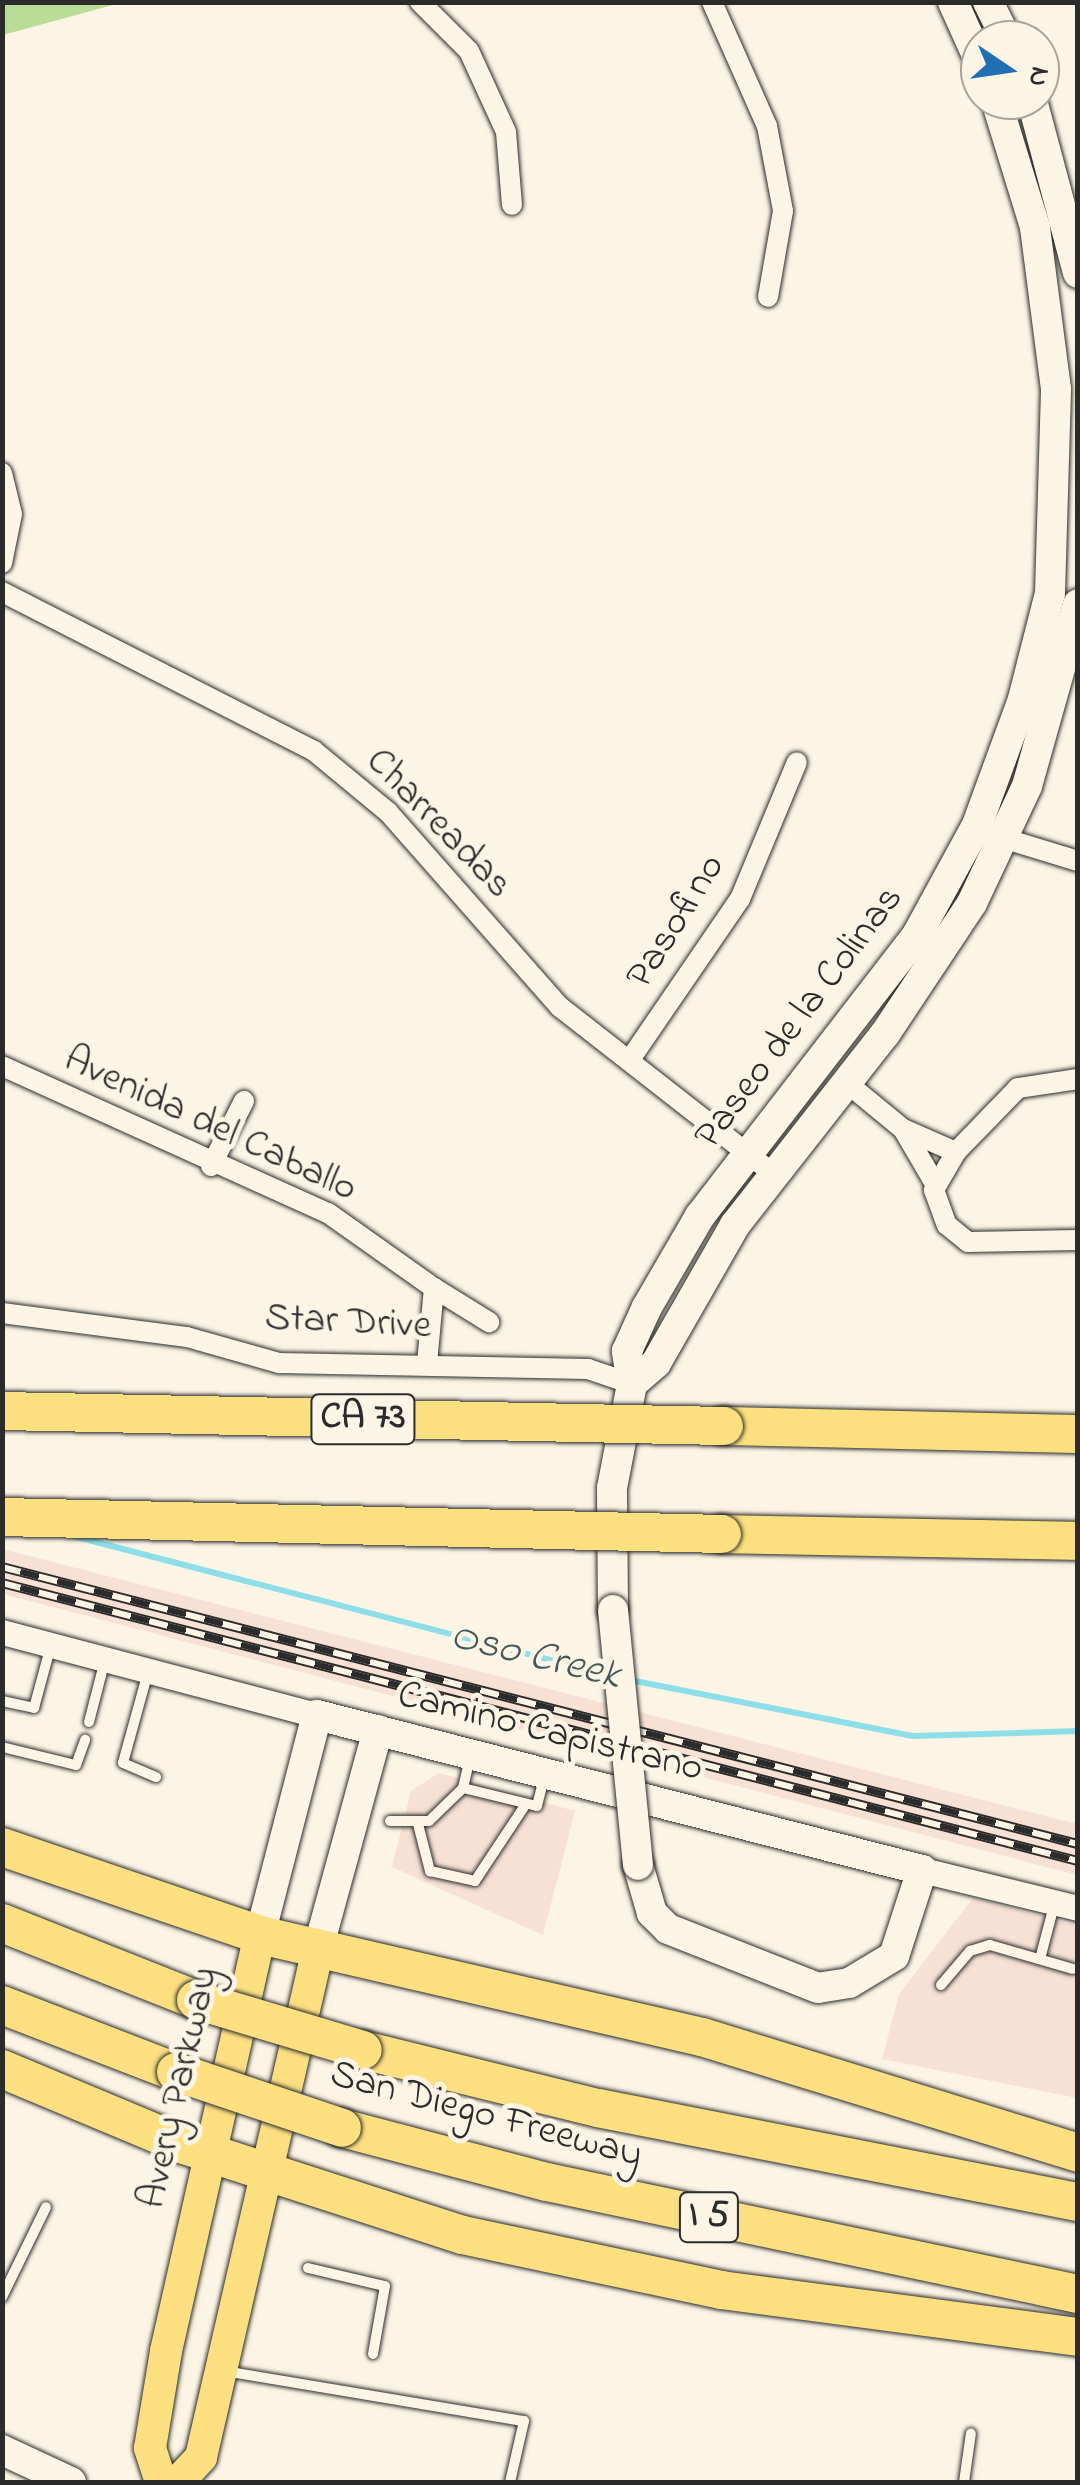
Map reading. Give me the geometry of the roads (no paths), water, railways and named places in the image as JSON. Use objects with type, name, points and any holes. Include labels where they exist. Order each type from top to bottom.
[{"type":"highway","name":"CA 73","points":[[2,1411],[1078,1434]]},
{"type":"highway","points":[[2,1517],[1078,1541]]},
{"type":"highway","points":[[2,1848],[260,1935],[702,2037],[1078,2153]]},
{"type":"highway","name":"San Diego Freeway","points":[[2,1924],[196,2000],[363,2050],[598,2108],[1078,2202]]},
{"type":"highway","name":"San Diego Freeway","points":[[2,2005],[176,2072],[342,2128],[547,2182],[1078,2294]]},
{"type":"highway","points":[[2,2068],[206,2152],[462,2236],[721,2290],[1078,2337]]},
{"type":"main road","name":"Paseo de la Colinas","points":[[632,1384],[656,1363],[702,1272],[945,950],[1006,839],[1068,598],[1051,330],[1035,227],[1002,120]]},
{"type":"main road","points":[[1037,120],[1078,272]]},
{"type":"main road","name":"Paseo de la Colinas","points":[[922,1870],[894,1956],[849,1983],[818,1988],[668,1928],[646,1901],[638,1865],[613,1610],[612,1488],[632,1384],[627,1352],[647,1308],[700,1216],[899,964],[1004,760],[1068,598]]},
{"type":"main road","points":[[847,1083],[852,1049],[899,964]]},
{"type":"main road","name":"Camino Capistrano","points":[[317,1715],[922,1870]]},
{"type":"main road","name":"Avery Parkway","points":[[161,2482],[150,2448],[206,2152],[317,1715]]},
{"type":"main road","points":[[178,2482],[200,2458],[318,1949],[378,1730]]},
{"type":"main road","points":[[2,2450],[71,2482]]},
{"type":"street","points":[[420,2],[469,51],[506,132],[512,205]]},
{"type":"street","points":[[712,2],[767,126],[783,211],[768,297]]},
{"type":"street","points":[[2,473],[12,514],[2,562]]},
{"type":"street","name":"Charreadas","points":[[2,592],[314,750],[388,812],[560,1007],[631,1058],[775,1174]]},
{"type":"street","name":"Pasofino","points":[[631,1058],[740,899],[796,762]]},
{"type":"street","points":[[1006,839],[1078,862]]},
{"type":"street","name":"Avenida del Caballo","points":[[2,1066],[211,1166],[328,1212],[489,1322]]},
{"type":"street","points":[[934,1182],[956,1152],[1027,1082],[1078,1079]]},
{"type":"street","points":[[847,1083],[904,1130],[956,1152]]},
{"type":"street","points":[[211,1166],[244,1102]]},
{"type":"street","points":[[904,1130],[934,1182],[947,1224],[968,1242],[1078,1240]]},
{"type":"street","points":[[426,1364],[434,1288]]},
{"type":"street","name":"Star Drive","points":[[2,1313],[188,1337],[279,1363],[588,1369],[632,1384]]},
{"type":"street","name":"Camino Capistrano","points":[[2,1632],[317,1715]]},
{"type":"street","name":"Camino Capistrano","points":[[922,1870],[1066,1905]]},
{"type":"lane","points":[[2,1701],[34,1708],[51,1645]]},
{"type":"lane","points":[[90,1722],[106,1660]]},
{"type":"lane","points":[[148,1671],[123,1763],[156,1777]]},
{"type":"lane","points":[[2,1748],[76,1765],[85,1740]]},
{"type":"lane","points":[[390,1820],[418,1824],[463,1788],[471,1753]]},
{"type":"lane","points":[[463,1788],[537,1806],[546,1772]]},
{"type":"lane","points":[[418,1824],[430,1871],[474,1881],[526,1804]]},
{"type":"lane","points":[[1040,1959],[1066,1905]]},
{"type":"lane","points":[[941,1985],[970,1951],[990,1945],[1073,1969]]},
{"type":"lane","points":[[2,2297],[46,2208]]},
{"type":"lane","points":[[308,2268],[385,2286],[373,2354]]},
{"type":"lane","points":[[220,2370],[524,2421],[510,2482]]},
{"type":"lane","points":[[964,2482],[970,2433]]},
{"type":"waterway","name":"Oso Creek","points":[[73,1536],[608,1675]]},
{"type":"waterway","name":"Oso Creek","points":[[630,1680],[913,1736],[1078,1731]]},
{"type":"railway","points":[[2,1567],[1078,1844]]},
{"type":"railway","points":[[2,1583],[1078,1861]]}]
